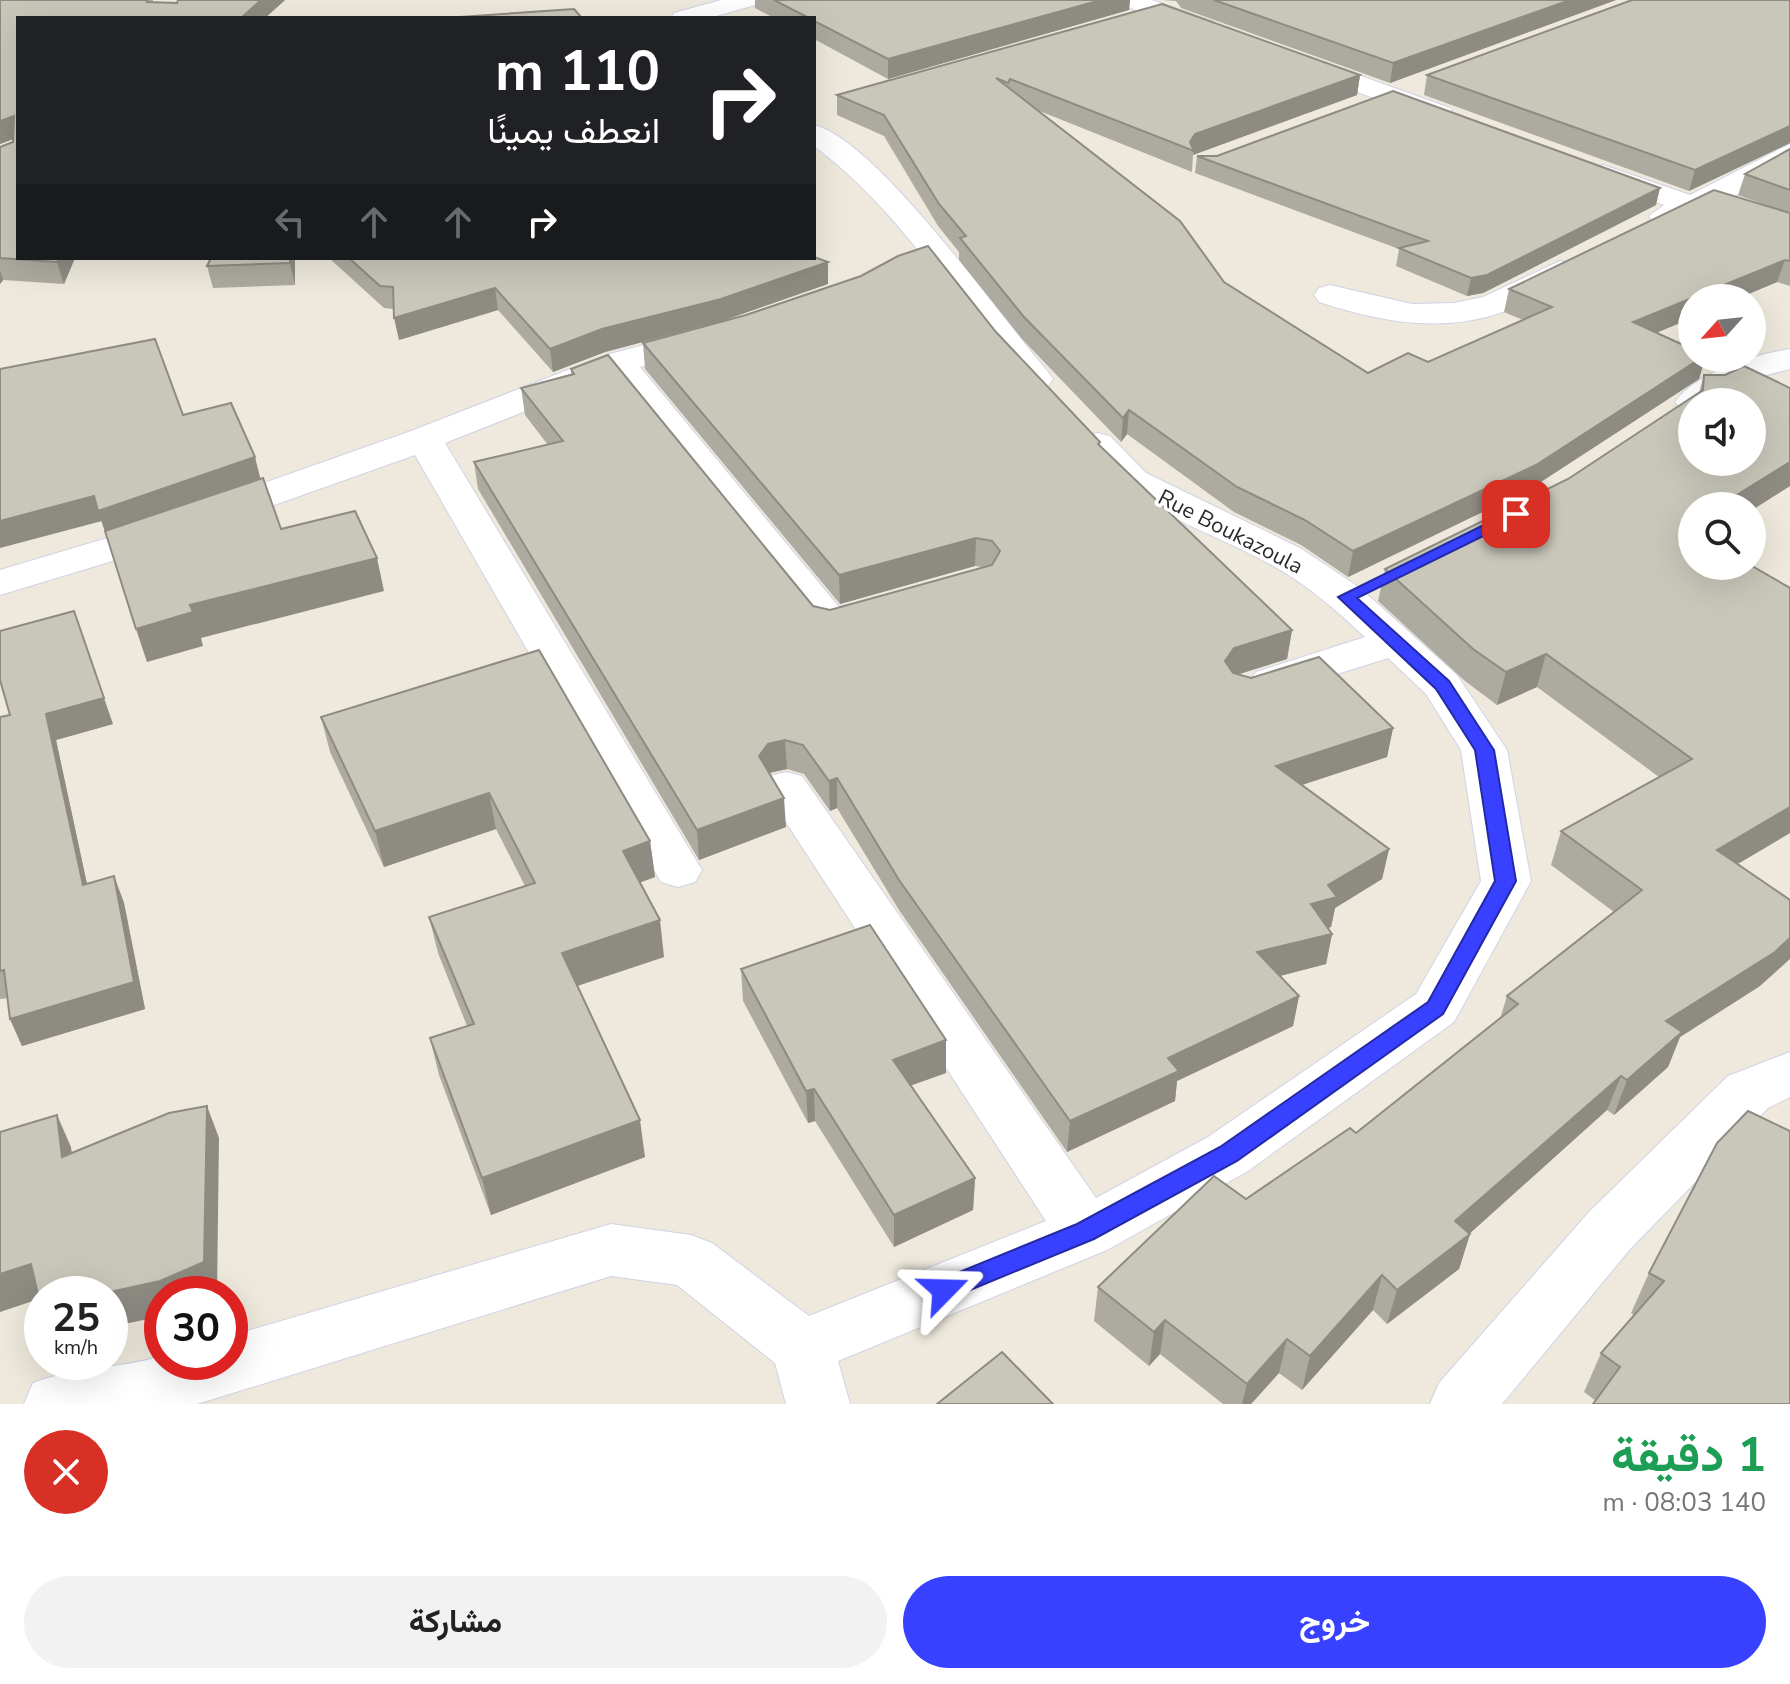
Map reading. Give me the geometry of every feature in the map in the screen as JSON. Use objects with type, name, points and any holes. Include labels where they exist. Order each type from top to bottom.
[{"type":"street","points":[[690,16],[747,0]]},
{"type":"street","points":[[1130,0],[1233,38]]},
{"type":"street","points":[[1116,24],[1197,0]]},
{"type":"street","points":[[1276,54],[1465,123]]},
{"type":"street","points":[[1348,111],[1435,80]]},
{"type":"street","name":"Rue Boukazoula","points":[[810,1376],[1228,1154],[1435,1008],[1506,881],[1484,750],[1442,685],[1394,642],[1360,590],[1133,481],[905,241],[860,170],[816,135]]},
{"type":"street","points":[[1632,233],[1790,152]]},
{"type":"street","points":[[1584,166],[1697,201],[1749,212]]},
{"type":"street","points":[[1330,295],[1361,306],[1437,315],[1493,304],[1590,254]]},
{"type":"street","points":[[0,583],[128,544],[424,439],[618,362],[735,331]]},
{"type":"street","points":[[1714,388],[1774,360],[1790,359]]},
{"type":"street","points":[[618,362],[830,623],[903,602]]},
{"type":"street","points":[[424,439],[678,870]]},
{"type":"street","points":[[1246,690],[1394,642]]},
{"type":"street","points":[[786,787],[1086,1232]]},
{"type":"street","points":[[1462,1404],[1610,1230],[1748,1092],[1790,1073]]},
{"type":"street","points":[[56,1404],[134,1394],[611,1250],[691,1261],[810,1376]]},
{"type":"building","points":[[0,0],[148,0],[177,3],[178,0],[261,0],[243,16],[16,16],[16,259],[0,258],[0,147],[13,142],[14,116],[0,121]]},
{"type":"building","points":[[774,0],[1101,0],[888,59],[816,22],[816,16],[805,16]]},
{"type":"building","points":[[1214,0],[1570,0],[1393,63]]},
{"type":"building","points":[[1632,0],[1790,0],[1790,126],[1695,170],[1427,75]]},
{"type":"building","points":[[1162,4],[1360,75],[1195,134],[1190,142],[1194,151],[1010,79],[1008,83],[996,78],[1180,221],[1224,282],[1368,373],[1408,353],[1428,362],[1552,307],[1509,289],[1714,190],[1790,213],[1790,261],[1785,260],[1726,284],[1678,284],[1678,304],[1633,322],[1678,343],[1679,372],[1536,465],[1353,551],[1305,520],[1237,487],[1129,410],[1123,418],[1024,317],[960,238],[966,236],[939,204],[884,115],[837,95]]},
{"type":"building","points":[[574,9],[580,16],[474,16]]},
{"type":"building","points":[[1393,91],[1660,188],[1487,275],[1471,278],[1399,248],[1428,241],[1197,156],[1217,156]]},
{"type":"building","points":[[1790,149],[1790,190],[1745,174]]},
{"type":"building","points":[[928,246],[996,332],[1100,442],[1098,444],[1292,630],[1234,648],[1225,661],[1233,673],[1251,678],[1319,657],[1393,728],[1276,766],[1389,849],[1328,885],[1337,897],[1311,904],[1332,934],[1257,952],[1299,996],[1168,1058],[1179,1071],[1070,1121],[899,880],[837,778],[829,781],[803,745],[785,740],[768,744],[759,756],[784,798],[697,830],[474,462],[563,441],[521,388],[574,374],[571,369],[608,355],[813,606],[830,610],[992,565],[1000,551],[992,541],[976,538],[839,575],[643,343],[746,315],[861,276],[898,256]]},
{"type":"building","points":[[816,258],[828,262],[721,299],[602,329],[550,349],[495,288],[394,318],[393,287],[380,286],[351,260]]},
{"type":"building","points":[[210,260],[290,260],[290,263],[207,266]]},
{"type":"building","points":[[155,339],[183,415],[231,403],[255,457],[98,511],[94,496],[0,521],[0,369]]},
{"type":"building","points":[[1757,372],[1790,388],[1790,462],[1742,492],[1678,492],[1678,580],[1766,580],[1766,574],[1790,588],[1790,807],[1717,850],[1790,900],[1790,938],[1775,952],[1666,1021],[1682,1032],[1627,1080],[1621,1076],[1455,1221],[1470,1234],[1397,1290],[1382,1275],[1310,1356],[1287,1339],[1247,1384],[1165,1320],[1154,1332],[1098,1287],[1214,1176],[1246,1199],[1350,1128],[1356,1133],[1518,1004],[1507,996],[1642,890],[1561,831],[1692,759],[1546,654],[1506,672],[1473,649],[1385,569],[1568,479],[1678,406],[1678,476],[1766,476],[1766,388],[1703,388],[1704,375]]},
{"type":"building","points":[[263,478],[281,529],[355,511],[377,558],[190,605],[193,612],[136,629],[105,531]]},
{"type":"building","points":[[74,611],[104,698],[46,714],[83,885],[114,876],[134,982],[10,1019],[4,970],[0,971],[0,717],[10,715],[0,680],[0,631]]},
{"type":"building","points":[[539,650],[650,841],[623,851],[660,920],[562,953],[640,1120],[482,1178],[430,1038],[474,1024],[429,917],[535,883],[489,793],[375,831],[321,717]]},
{"type":"building","points":[[870,925],[946,1040],[893,1060],[975,1178],[894,1215],[814,1089],[806,1091],[741,969]]},
{"type":"building","points":[[207,1106],[204,1262],[172,1276],[144,1276],[144,1285],[128,1288],[128,1276],[34,1276],[31,1264],[0,1274],[0,1132],[57,1115],[62,1157],[169,1113]]},
{"type":"building","points":[[1748,1111],[1790,1131],[1790,1404],[1593,1404],[1620,1367],[1601,1353],[1664,1281],[1649,1273],[1717,1143]]},
{"type":"building","points":[[1002,1352],[1053,1404],[937,1404]]},
{"type":"route","points":[[944,1290],[1086,1232],[1228,1154],[1435,1008],[1506,881],[1484,750],[1442,685],[1346,597],[1516,514]]}]
